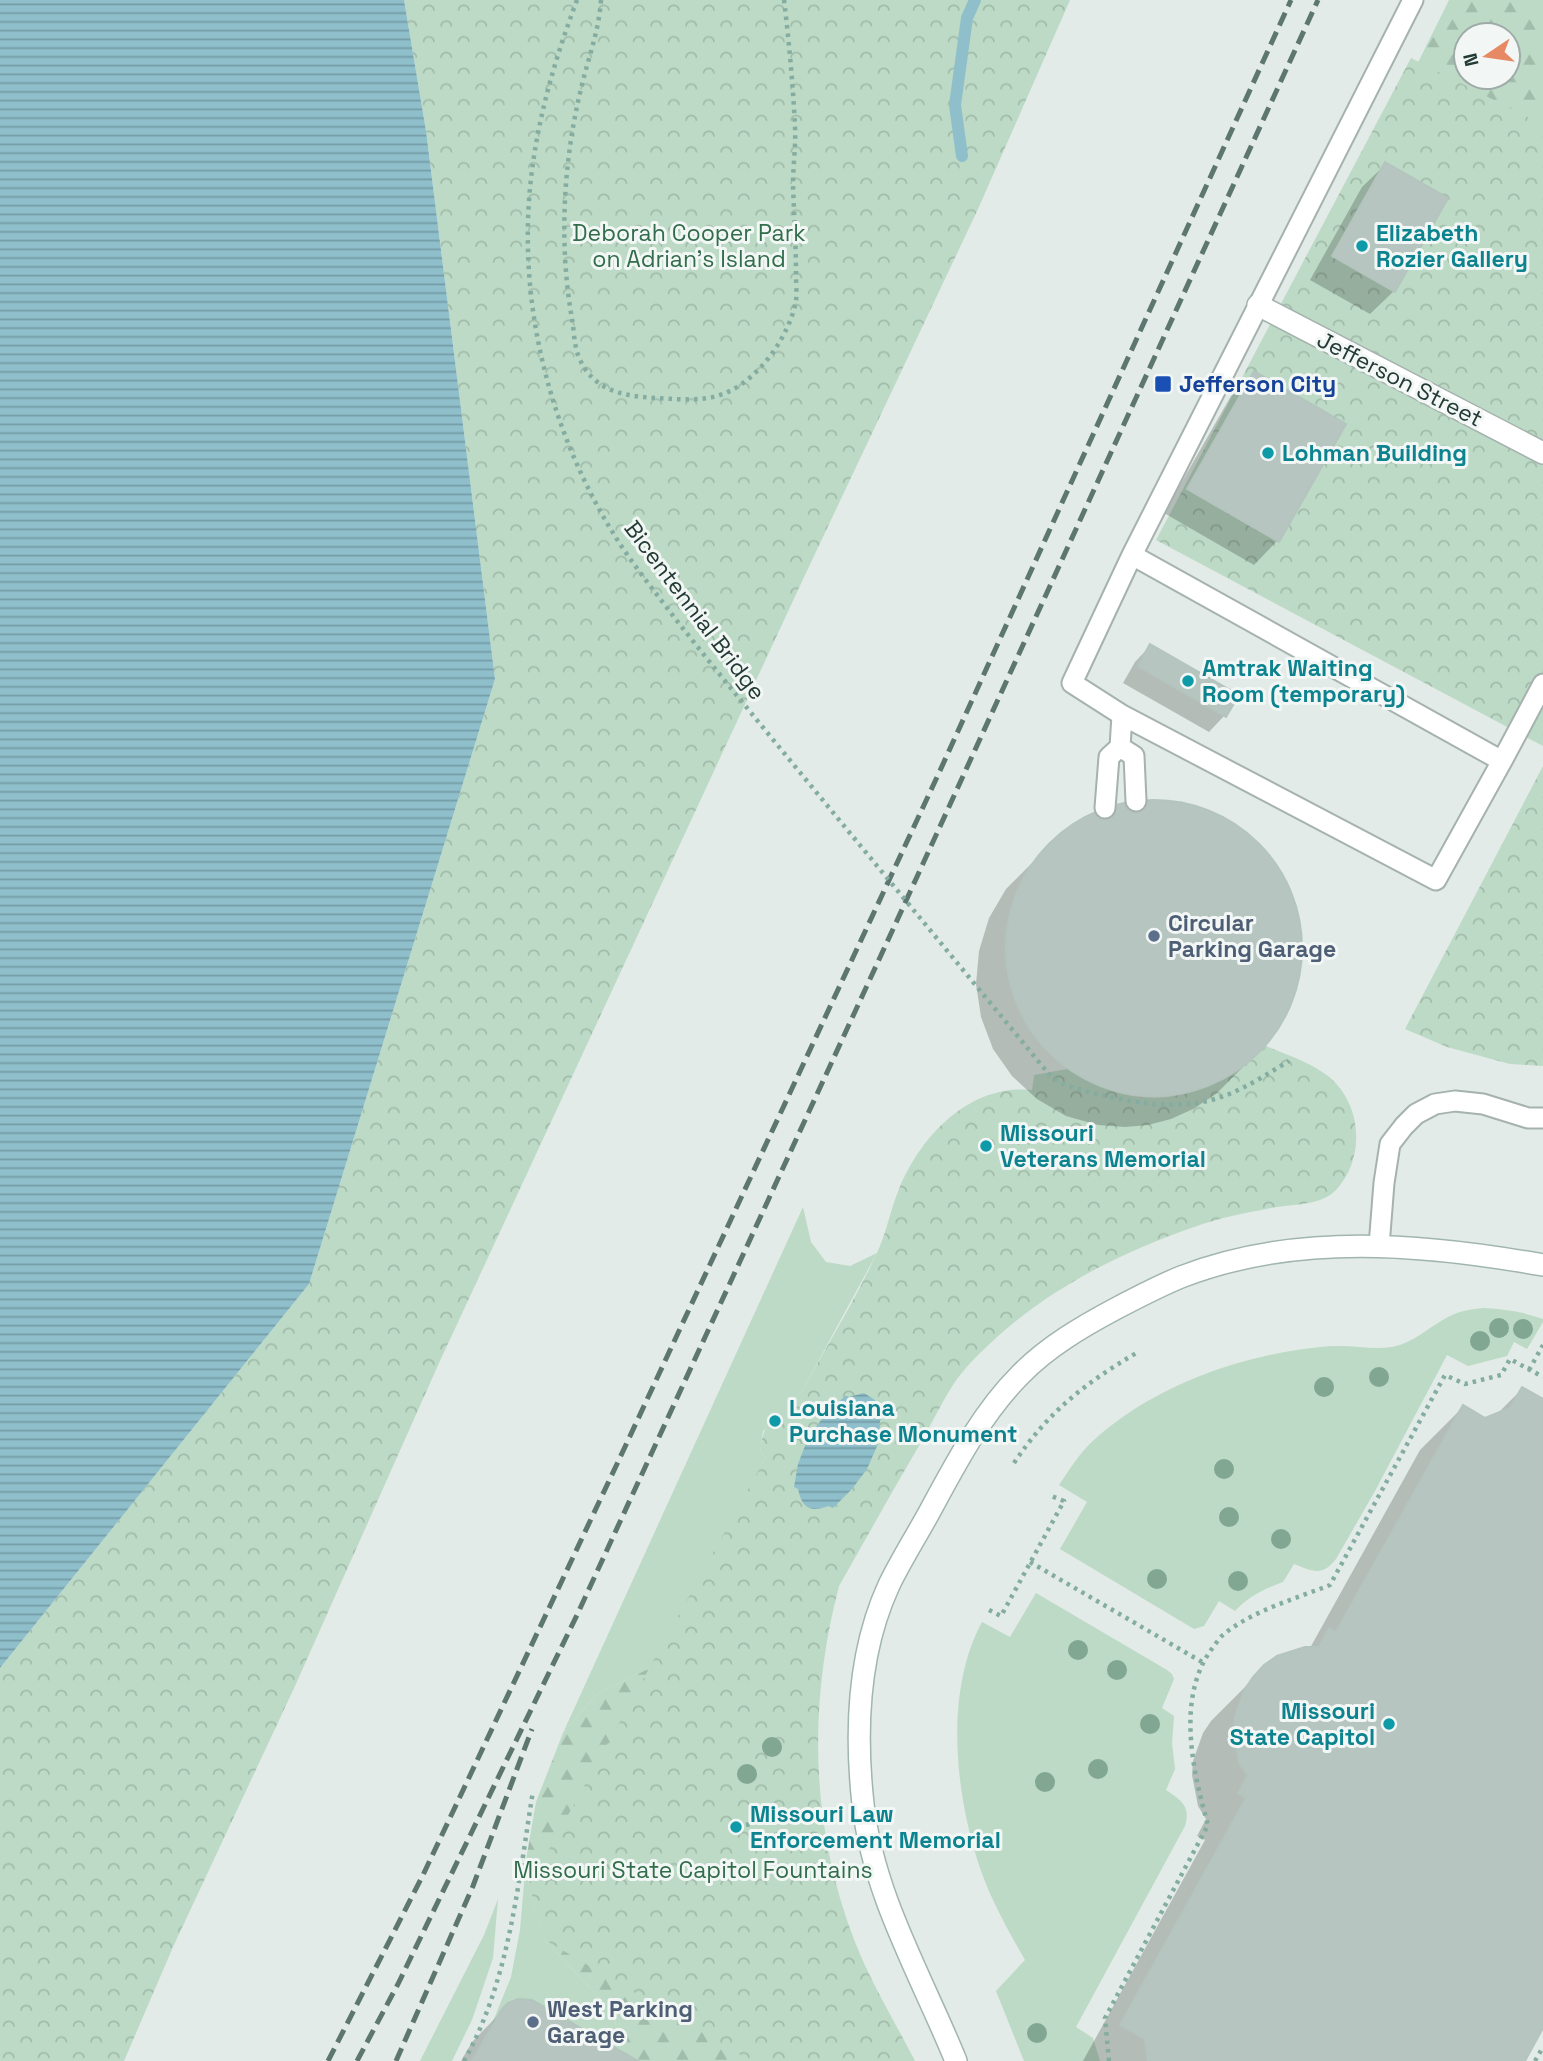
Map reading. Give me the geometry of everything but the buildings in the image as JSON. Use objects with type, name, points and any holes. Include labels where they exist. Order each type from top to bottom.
[{"type":"street","name":"Jefferson Street","points":[[1258,305],[1543,453]]},
{"type":"street","points":[[956,2061],[884,1892],[872,1849],[863,1806],[860,1707],[875,1621],[889,1586],[976,1431],[999,1397],[1022,1372],[1055,1345],[1090,1322],[1181,1277],[1225,1263],[1265,1254],[1321,1247],[1379,1246],[1430,1248],[1543,1265]]},
{"type":"lane","points":[[1413,0],[1132,555],[1072,683],[1122,715],[1436,880],[1543,684]]},
{"type":"lane","points":[[1132,555],[1502,761]]},
{"type":"lane","points":[[1105,808],[1109,757],[1120,747],[1122,715]]},
{"type":"lane","points":[[1120,747],[1134,756],[1136,801]]},
{"type":"lane","points":[[1379,1246],[1390,1144],[1416,1114],[1435,1104],[1455,1101],[1483,1104],[1528,1118],[1543,1118]]},
{"type":"path","name":"Bicentennial Bridge","points":[[577,0],[540,122],[532,166],[528,260],[532,310],[555,409],[591,494],[618,541],[719,675],[1048,1073],[1067,1085],[1109,1097],[1152,1104],[1182,1105],[1222,1097],[1289,1061]]},
{"type":"path","points":[[601,0],[600,23],[580,94],[571,142],[564,225],[566,283],[578,354],[588,375],[601,386],[623,395],[700,399],[723,394],[740,386],[765,363],[783,338],[796,301],[793,183],[795,130],[783,0]]},
{"type":"path","points":[[1530,1370],[1543,1345]]},
{"type":"path","points":[[1014,1463],[1058,1408],[1097,1377],[1138,1352]]},
{"type":"path","points":[[1109,2061],[1105,2018],[1208,1825],[1199,1791],[1190,1707],[1202,1662],[1222,1634],[1255,1614],[1330,1585],[1445,1375],[1465,1384],[1501,1374],[1510,1359],[1543,1377]]},
{"type":"path","points":[[989,1610],[1000,1616],[1064,1501],[1051,1496]]},
{"type":"path","points":[[1030,1562],[1202,1662]]},
{"type":"path","points":[[464,2061],[476,2039],[497,1985],[512,1923],[533,1791]]},
{"type":"path","points":[[746,1825],[812,1810]]},
{"type":"path","points":[[1535,2061],[1543,2047]]},
{"type":"green space","name":"Deborah Cooper Park on Adrian's Island","points":[[404,0],[1070,0],[978,209],[439,1363],[295,1686],[173,1947],[124,2061],[0,2061],[0,1668],[309,1284],[495,679],[426,131]]},
{"type":"green space","points":[[1449,0],[1543,0],[1543,195],[1384,131]]},
{"type":"green space","points":[[1411,58],[1452,79],[1452,91],[1476,91],[1543,125],[1543,746],[1156,540]]},
{"type":"green space","points":[[1543,766],[1543,1066],[1510,1064],[1447,1047],[1405,1029]]},
{"type":"green space","name":"Missouri State Capitol Fountains","points":[[1266,1046],[1321,1071],[1339,1087],[1348,1101],[1356,1131],[1356,1147],[1346,1177],[1336,1190],[1314,1202],[1232,1216],[1167,1237],[1090,1272],[1065,1286],[1019,1319],[981,1352],[957,1379],[839,1586],[822,1676],[819,1720],[818,1765],[829,1854],[840,1898],[861,1957],[915,2061],[751,2061],[545,1940],[530,1884],[766,1457],[760,1453],[763,1434],[770,1417],[788,1395],[795,1390],[801,1393],[849,1307],[876,1255],[899,1189],[920,1150],[950,1117],[968,1105],[988,1095],[1009,1090],[1032,1090],[1034,1075],[1067,1069],[1092,1083],[1120,1093],[1165,1097],[1209,1086],[1248,1062]]},
{"type":"green space","points":[[803,1207],[811,1242],[826,1262],[850,1266],[877,1253],[801,1393],[763,1431],[760,1453],[766,1457],[692,1592],[699,1644],[597,1694],[563,1733]]},
{"type":"green space","points":[[1484,1308],[1521,1313],[1543,1319],[1543,1322],[1527,1349],[1514,1342],[1507,1356],[1468,1366],[1447,1355],[1375,1491],[1336,1559],[1326,1568],[1316,1571],[1294,1564],[1283,1582],[1257,1594],[1235,1611],[1219,1601],[1204,1626],[1194,1629],[1060,1549],[1087,1502],[1059,1485],[1090,1444],[1117,1422],[1164,1392],[1216,1370],[1270,1355],[1318,1347],[1373,1348],[1400,1345],[1452,1315]]},
{"type":"green space","points":[[1036,1593],[1167,1670],[1174,1679],[1162,1708],[1174,1716],[1172,1743],[1175,1769],[1166,1790],[1186,1808],[1187,1819],[1076,2027],[1093,2038],[1100,2061],[1024,2061],[996,1991],[1025,1960],[1006,1926],[980,1868],[964,1808],[957,1744],[958,1711],[970,1650],[982,1622],[1010,1637]]},
{"type":"green space","points":[[650,1668],[889,2061],[638,2061],[620,2051],[614,2014],[545,1940],[534,1906],[526,1860],[536,1802],[563,1733],[597,1694]]},
{"type":"green space","points":[[526,1860],[534,1906],[545,1940],[614,2014],[620,2051],[532,2000],[518,1999],[508,2003],[487,2036],[511,1977],[520,1930]]},
{"type":"green space","points":[[498,1899],[493,1958],[472,2020],[452,2061],[420,2061],[484,1935]]},
{"type":"water","points":[[0,0],[404,0],[426,131],[495,679],[309,1284],[0,1668]]},
{"type":"water","points":[[864,1393],[875,1400],[879,1414],[883,1416],[878,1444],[867,1469],[833,1508],[828,1506],[812,1509],[805,1505],[798,1489],[794,1487],[798,1464],[808,1438],[824,1416],[845,1396]]},
{"type":"waterway","points":[[962,156],[955,105],[967,18],[975,0]]},
{"type":"railway","points":[[328,2061],[423,1875],[617,1464],[938,775],[1291,0]]},
{"type":"railway","points":[[357,2061],[398,1984],[577,1615],[1318,0]]},
{"type":"railway","points":[[396,2061],[473,1886],[532,1729]]},
{"type":"place","name":"Elizabeth Rozier Gallery","points":[[1362,246]]},
{"type":"place","name":"Jefferson City","points":[[1163,384]]},
{"type":"place","name":"Lohman Building","points":[[1268,453]]},
{"type":"place","name":"Amtrak Waiting Room (temporary)","points":[[1188,681]]},
{"type":"place","name":"Circular Parking Garage","points":[[1154,936]]},
{"type":"place","name":"Missouri Veterans Memorial","points":[[986,1146]]},
{"type":"place","name":"Louisiana Purchase Monument","points":[[775,1421]]},
{"type":"place","name":"Missouri State Capitol","points":[[1389,1724]]},
{"type":"place","name":"Missouri Law Enforcement Memorial","points":[[736,1827]]},
{"type":"place","name":"West Parking Garage","points":[[533,2022]]}]
